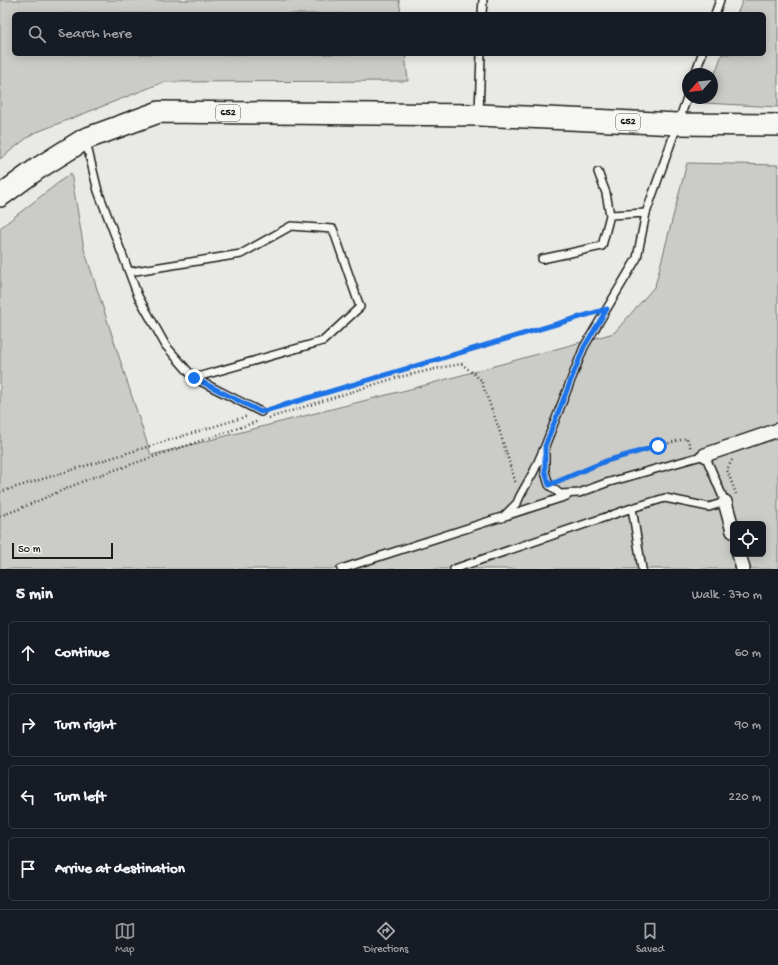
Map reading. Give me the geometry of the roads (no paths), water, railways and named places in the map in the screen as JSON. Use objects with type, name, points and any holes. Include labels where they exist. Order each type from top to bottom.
[{"type":"main road","name":"652","points":[[0,196],[37,169],[85,139],[159,112],[479,115],[678,124],[778,125]]},
{"type":"street","points":[[700,456],[778,430]]},
{"type":"street","points":[[731,499],[732,521]]},
{"type":"street","points":[[740,557],[743,569]]},
{"type":"lane","points":[[482,12],[483,0]]},
{"type":"lane","points":[[716,12],[720,0]]},
{"type":"lane","points":[[479,115],[481,56]]},
{"type":"lane","points":[[697,68],[701,56]]},
{"type":"lane","points":[[502,518],[517,503],[534,471],[584,347],[637,258],[646,213],[685,104]]},
{"type":"lane","points":[[85,139],[98,191],[138,296],[166,346],[194,378],[261,412]]},
{"type":"lane","points":[[542,259],[602,246],[610,215],[606,193],[598,172]]},
{"type":"lane","points":[[610,215],[646,213]]},
{"type":"lane","points":[[129,272],[241,254],[291,226],[333,229],[360,307],[323,342],[194,378]]},
{"type":"lane","points":[[545,446],[545,472],[549,485],[560,494],[579,493]]},
{"type":"lane","points":[[342,569],[606,483],[700,456],[731,499],[709,507],[665,498],[454,569]]},
{"type":"lane","points":[[632,508],[642,569]]}]
